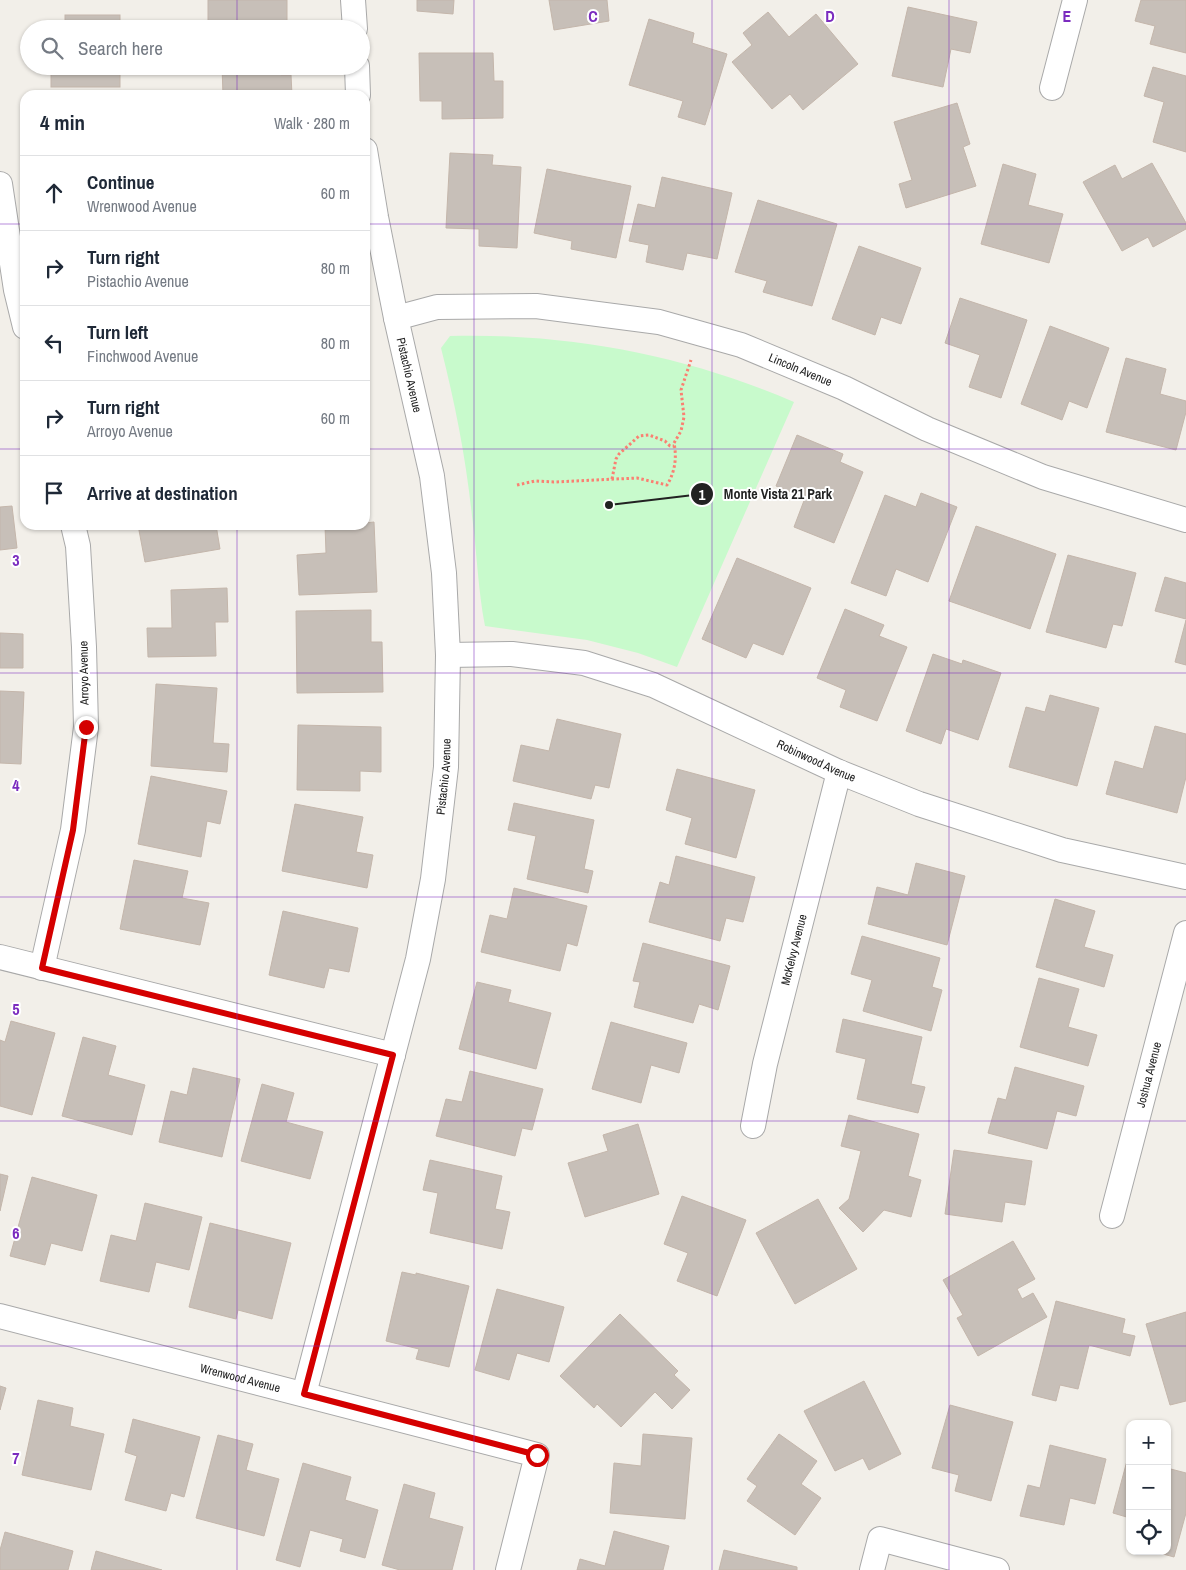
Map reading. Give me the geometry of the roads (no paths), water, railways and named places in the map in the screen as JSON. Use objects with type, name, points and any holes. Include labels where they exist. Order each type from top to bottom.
[{"type":"street","points":[[354,0],[355,20]]},
{"type":"street","points":[[1052,88],[1075,0]]},
{"type":"street","points":[[357,75],[358,90]]},
{"type":"street","name":"Pistachio Avenue","points":[[304,1394],[418,959],[433,879],[446,767],[448,655],[444,573],[432,476],[396,318],[370,180]]},
{"type":"street","points":[[0,184],[20,306]]},
{"type":"street","name":"Lincoln Avenue","points":[[396,318],[437,307],[536,306],[659,322],[741,345],[844,388],[927,429],[1043,477],[1186,520]]},
{"type":"street","name":"Arroyo Avenue","points":[[42,968],[73,830],[86,727],[78,546],[74,530]]},
{"type":"street","name":"Robinwood Avenue","points":[[448,655],[512,654],[584,663],[653,685],[839,772],[919,804],[1062,850],[1186,877]]},
{"type":"street","name":"McKelvy Avenue","points":[[753,1126],[764,1064],[839,772]]},
{"type":"street","name":"Joshua Avenue","points":[[1112,1216],[1186,933]]},
{"type":"street","points":[[0,957],[393,1055]]},
{"type":"street","name":"Wrenwood Avenue","points":[[0,1316],[537,1455],[508,1570]]},
{"type":"street","points":[[872,1570],[880,1540],[997,1570]]},
{"type":"place","name":"Monte Vista 21 Park","points":[[609,505]]}]
